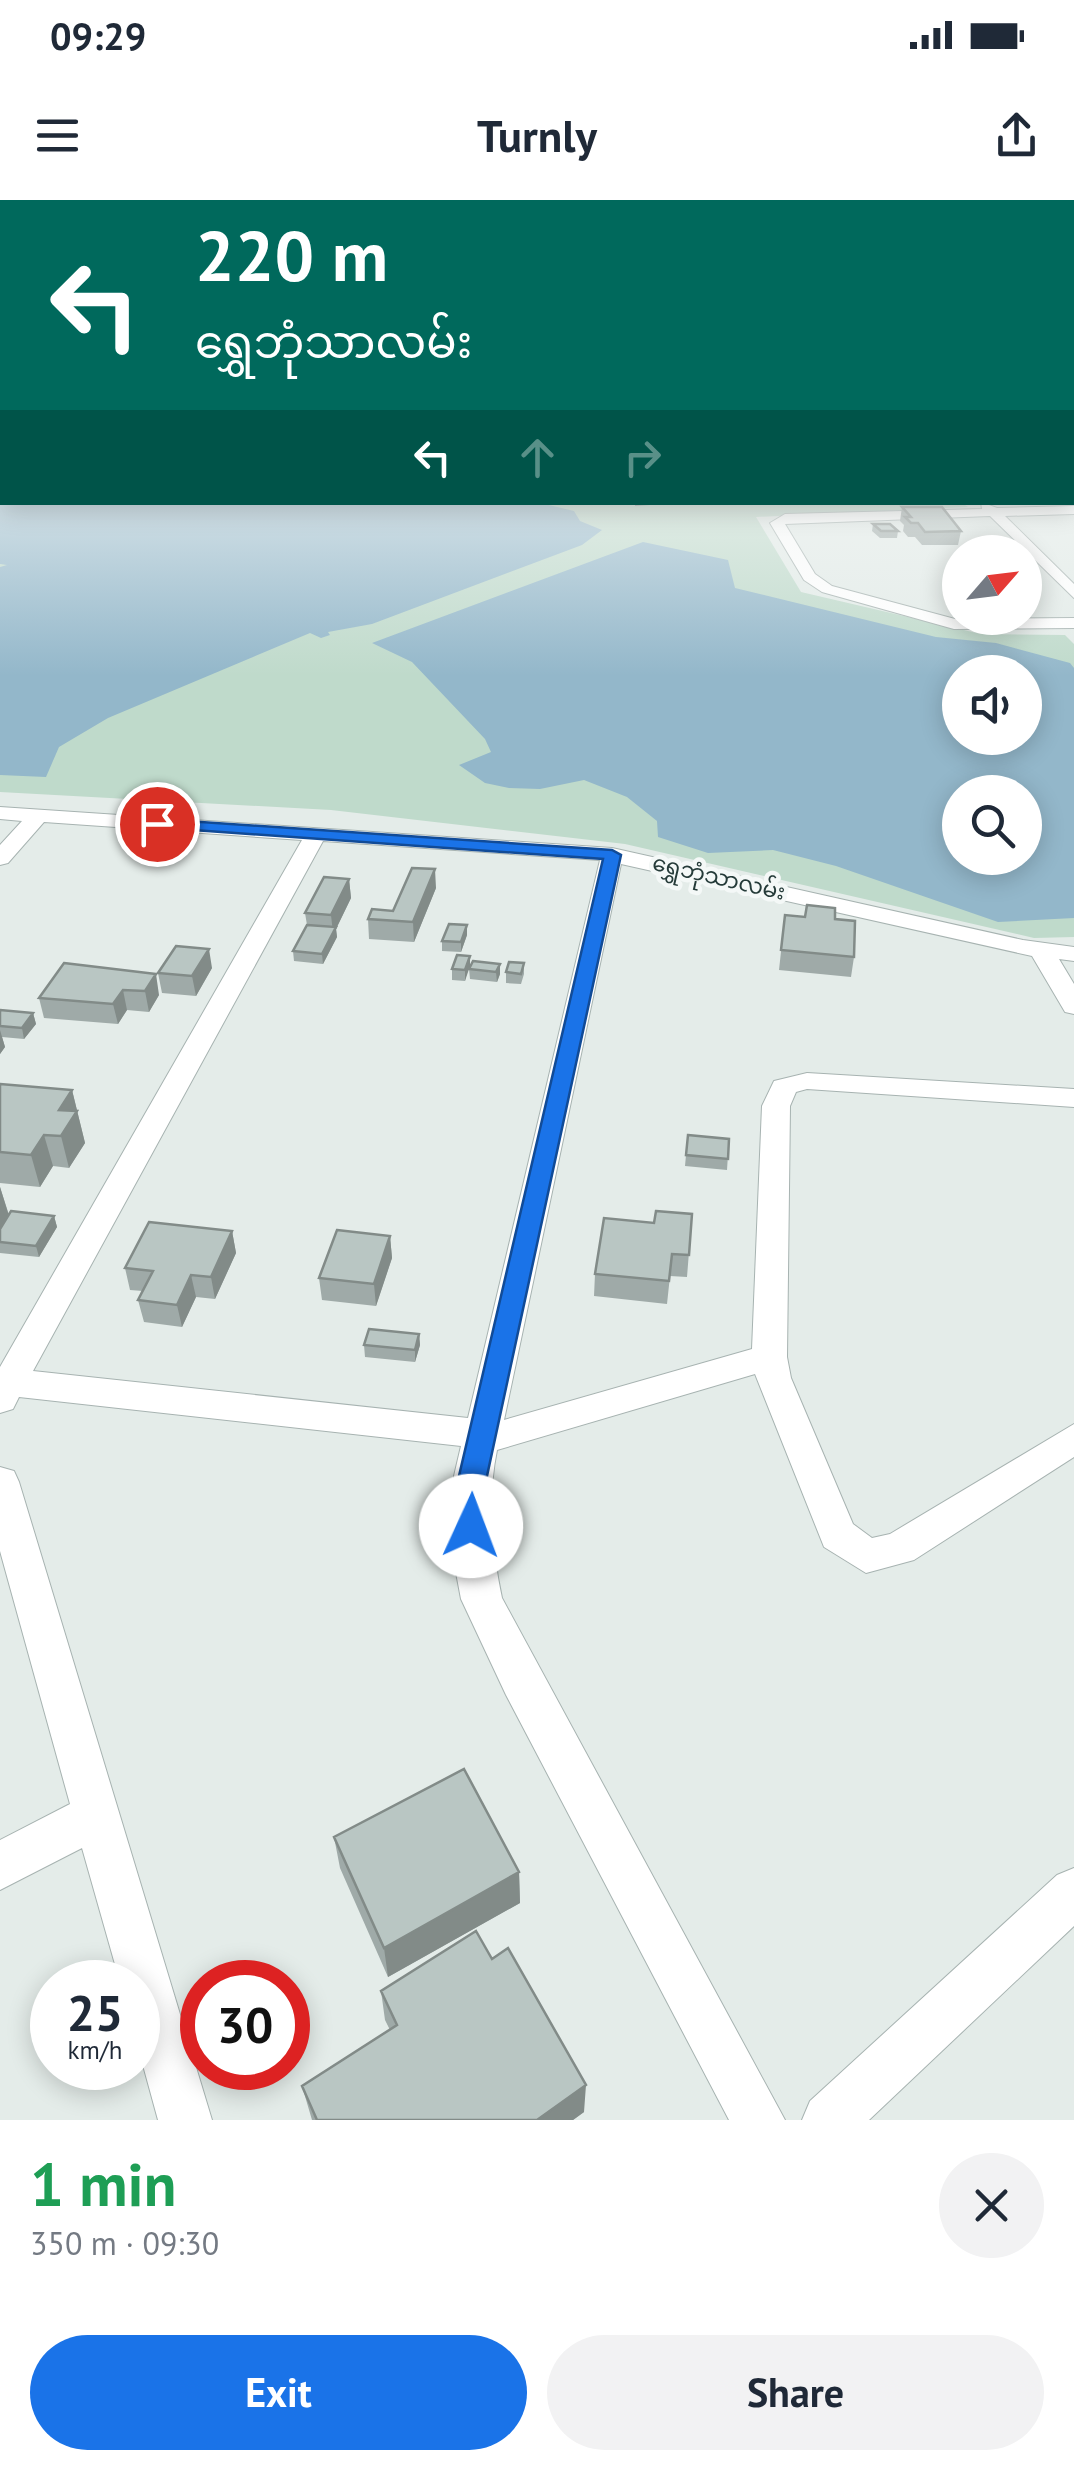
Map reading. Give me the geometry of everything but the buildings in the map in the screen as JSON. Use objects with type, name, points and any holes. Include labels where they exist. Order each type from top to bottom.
[{"type":"street","points":[[987,506],[1074,593]]},
{"type":"street","points":[[1074,510],[987,506],[785,518],[777,523],[810,577],[827,589],[954,624],[1074,623]]},
{"type":"street","name":"ရွှေဘုံသာလမ်း","points":[[0,813],[612,855],[1042,951],[1074,954]]},
{"type":"street","points":[[0,858],[38,816]]},
{"type":"street","points":[[316,834],[2,1387],[482,1436],[526,1432],[768,1357]]},
{"type":"street","points":[[612,855],[473,1476],[471,1526],[482,1599],[521,1682],[758,2120]]},
{"type":"street","points":[[1042,951],[1074,1006]]},
{"type":"street","points":[[1074,1098],[807,1081],[784,1087],[776,1106],[768,1357],[785,1418],[838,1535],[866,1556],[900,1548],[1074,1438]]},
{"type":"street","points":[[0,1482],[185,2120]]},
{"type":"street","points":[[0,1866],[96,1815]]},
{"type":"street","points":[[830,2120],[1074,1892]]},
{"type":"green space","points":[[0,505],[965,505],[968,507],[756,517],[801,592],[942,625],[942,635],[1065,635],[1074,644],[1074,937],[1034,938],[625,844],[331,810],[0,792]]},
{"type":"water","points":[[0,505],[549,505],[574,511],[580,521],[602,530],[582,545],[372,624],[328,632],[330,635],[321,638],[310,633],[108,718],[59,747],[46,777],[0,775],[0,567],[7,565],[0,564]]},
{"type":"water","points":[[643,542],[728,560],[735,588],[936,637],[996,643],[1040,655],[942,655],[942,755],[1042,755],[1042,655],[1070,663],[1074,668],[1074,918],[998,922],[836,866],[773,850],[708,853],[658,837],[657,821],[627,797],[584,780],[540,789],[485,783],[459,765],[491,752],[485,739],[412,662],[372,643]]},
{"type":"route","points":[[157,824],[612,855],[473,1476],[471,1526]]}]
